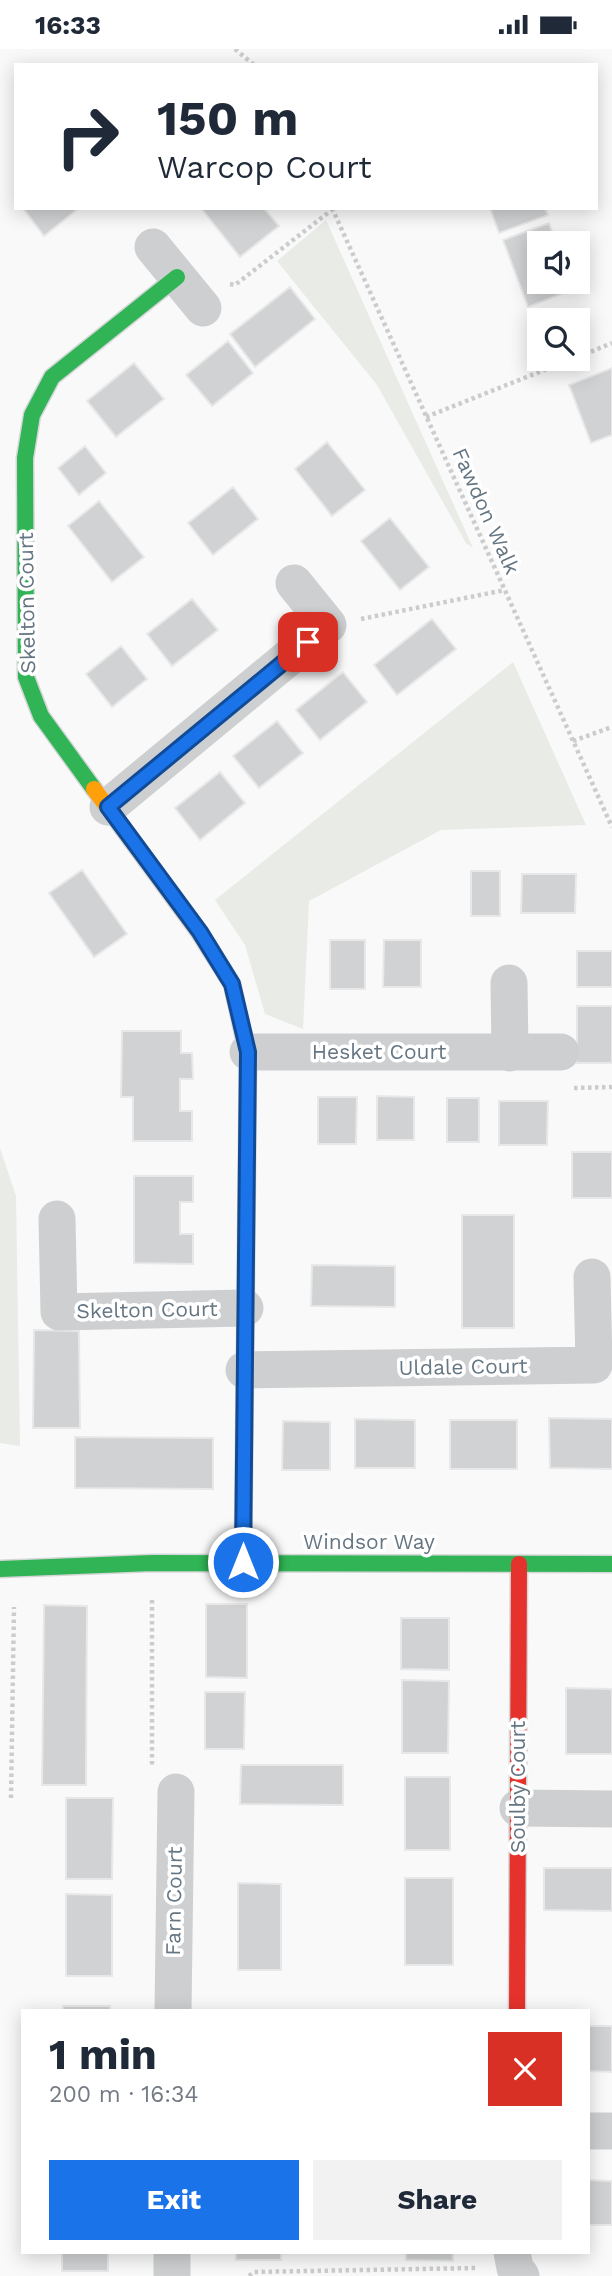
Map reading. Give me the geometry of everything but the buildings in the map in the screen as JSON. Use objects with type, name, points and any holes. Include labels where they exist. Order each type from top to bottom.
[{"type":"street","points":[[153,247],[203,308]]},
{"type":"street","name":"Skelton Court","points":[[177,277],[52,377],[32,415],[25,458],[26,677],[41,716],[200,932],[232,984],[248,1052],[243,1562]]},
{"type":"street","points":[[108,807],[328,625],[294,583]]},
{"type":"street","points":[[509,983],[510,1052]]},
{"type":"street","name":"Hesket Court","points":[[248,1052],[561,1052]]},
{"type":"street","name":"Skelton Court","points":[[57,1219],[58,1312],[245,1308]]},
{"type":"street","name":"Uldale Court","points":[[244,1370],[594,1365],[592,1277]]},
{"type":"street","name":"Windsor Way","points":[[0,1569],[243,1562],[612,1564]]},
{"type":"street","name":"Soulby Court","points":[[517,2009],[519,1564]]},
{"type":"street","name":"Farn Court","points":[[173,2009],[176,1792]]},
{"type":"street","points":[[518,1808],[612,1809]]},
{"type":"street","points":[[590,2131],[612,2131]]},
{"type":"street","points":[[172,2254],[172,2276]]},
{"type":"path","points":[[235,49],[252,63]]},
{"type":"path","points":[[177,277],[235,285],[331,210]]},
{"type":"path","name":"Fawdon Walk","points":[[332,210],[612,827]]},
{"type":"path","points":[[590,352],[612,343]]},
{"type":"path","points":[[426,417],[542,371]]},
{"type":"path","points":[[328,625],[505,590]]},
{"type":"path","points":[[573,741],[612,727]]},
{"type":"path","points":[[152,1563],[152,1769],[176,1792]]},
{"type":"path","points":[[11,1798],[14,1604]]},
{"type":"path","points":[[249,2276],[254,2272],[516,2265]]},
{"type":"shaded area","points":[[326,220],[473,548],[466,543],[377,385],[277,261]]},
{"type":"shaded area","points":[[513,662],[586,825],[441,830],[309,901],[303,1029],[265,1014],[245,945],[215,900]]},
{"type":"shaded area","points":[[0,1148],[16,1196],[20,1446],[0,1443]]},
{"type":"traffic: fast","points":[[94,789],[41,716],[26,677],[25,458],[32,415],[52,377],[177,277]]},
{"type":"traffic: fast","points":[[0,1569],[152,1563],[612,1564]]},
{"type":"traffic: slow","points":[[94,789],[199,932],[232,984],[243,1033]]},
{"type":"traffic: jam","points":[[243,1033],[248,1052],[243,1562]]},
{"type":"traffic: jam","points":[[517,2009],[519,1564]]},
{"type":"route","points":[[243,1562],[248,1052],[232,984],[200,932],[108,807],[308,642]]}]
